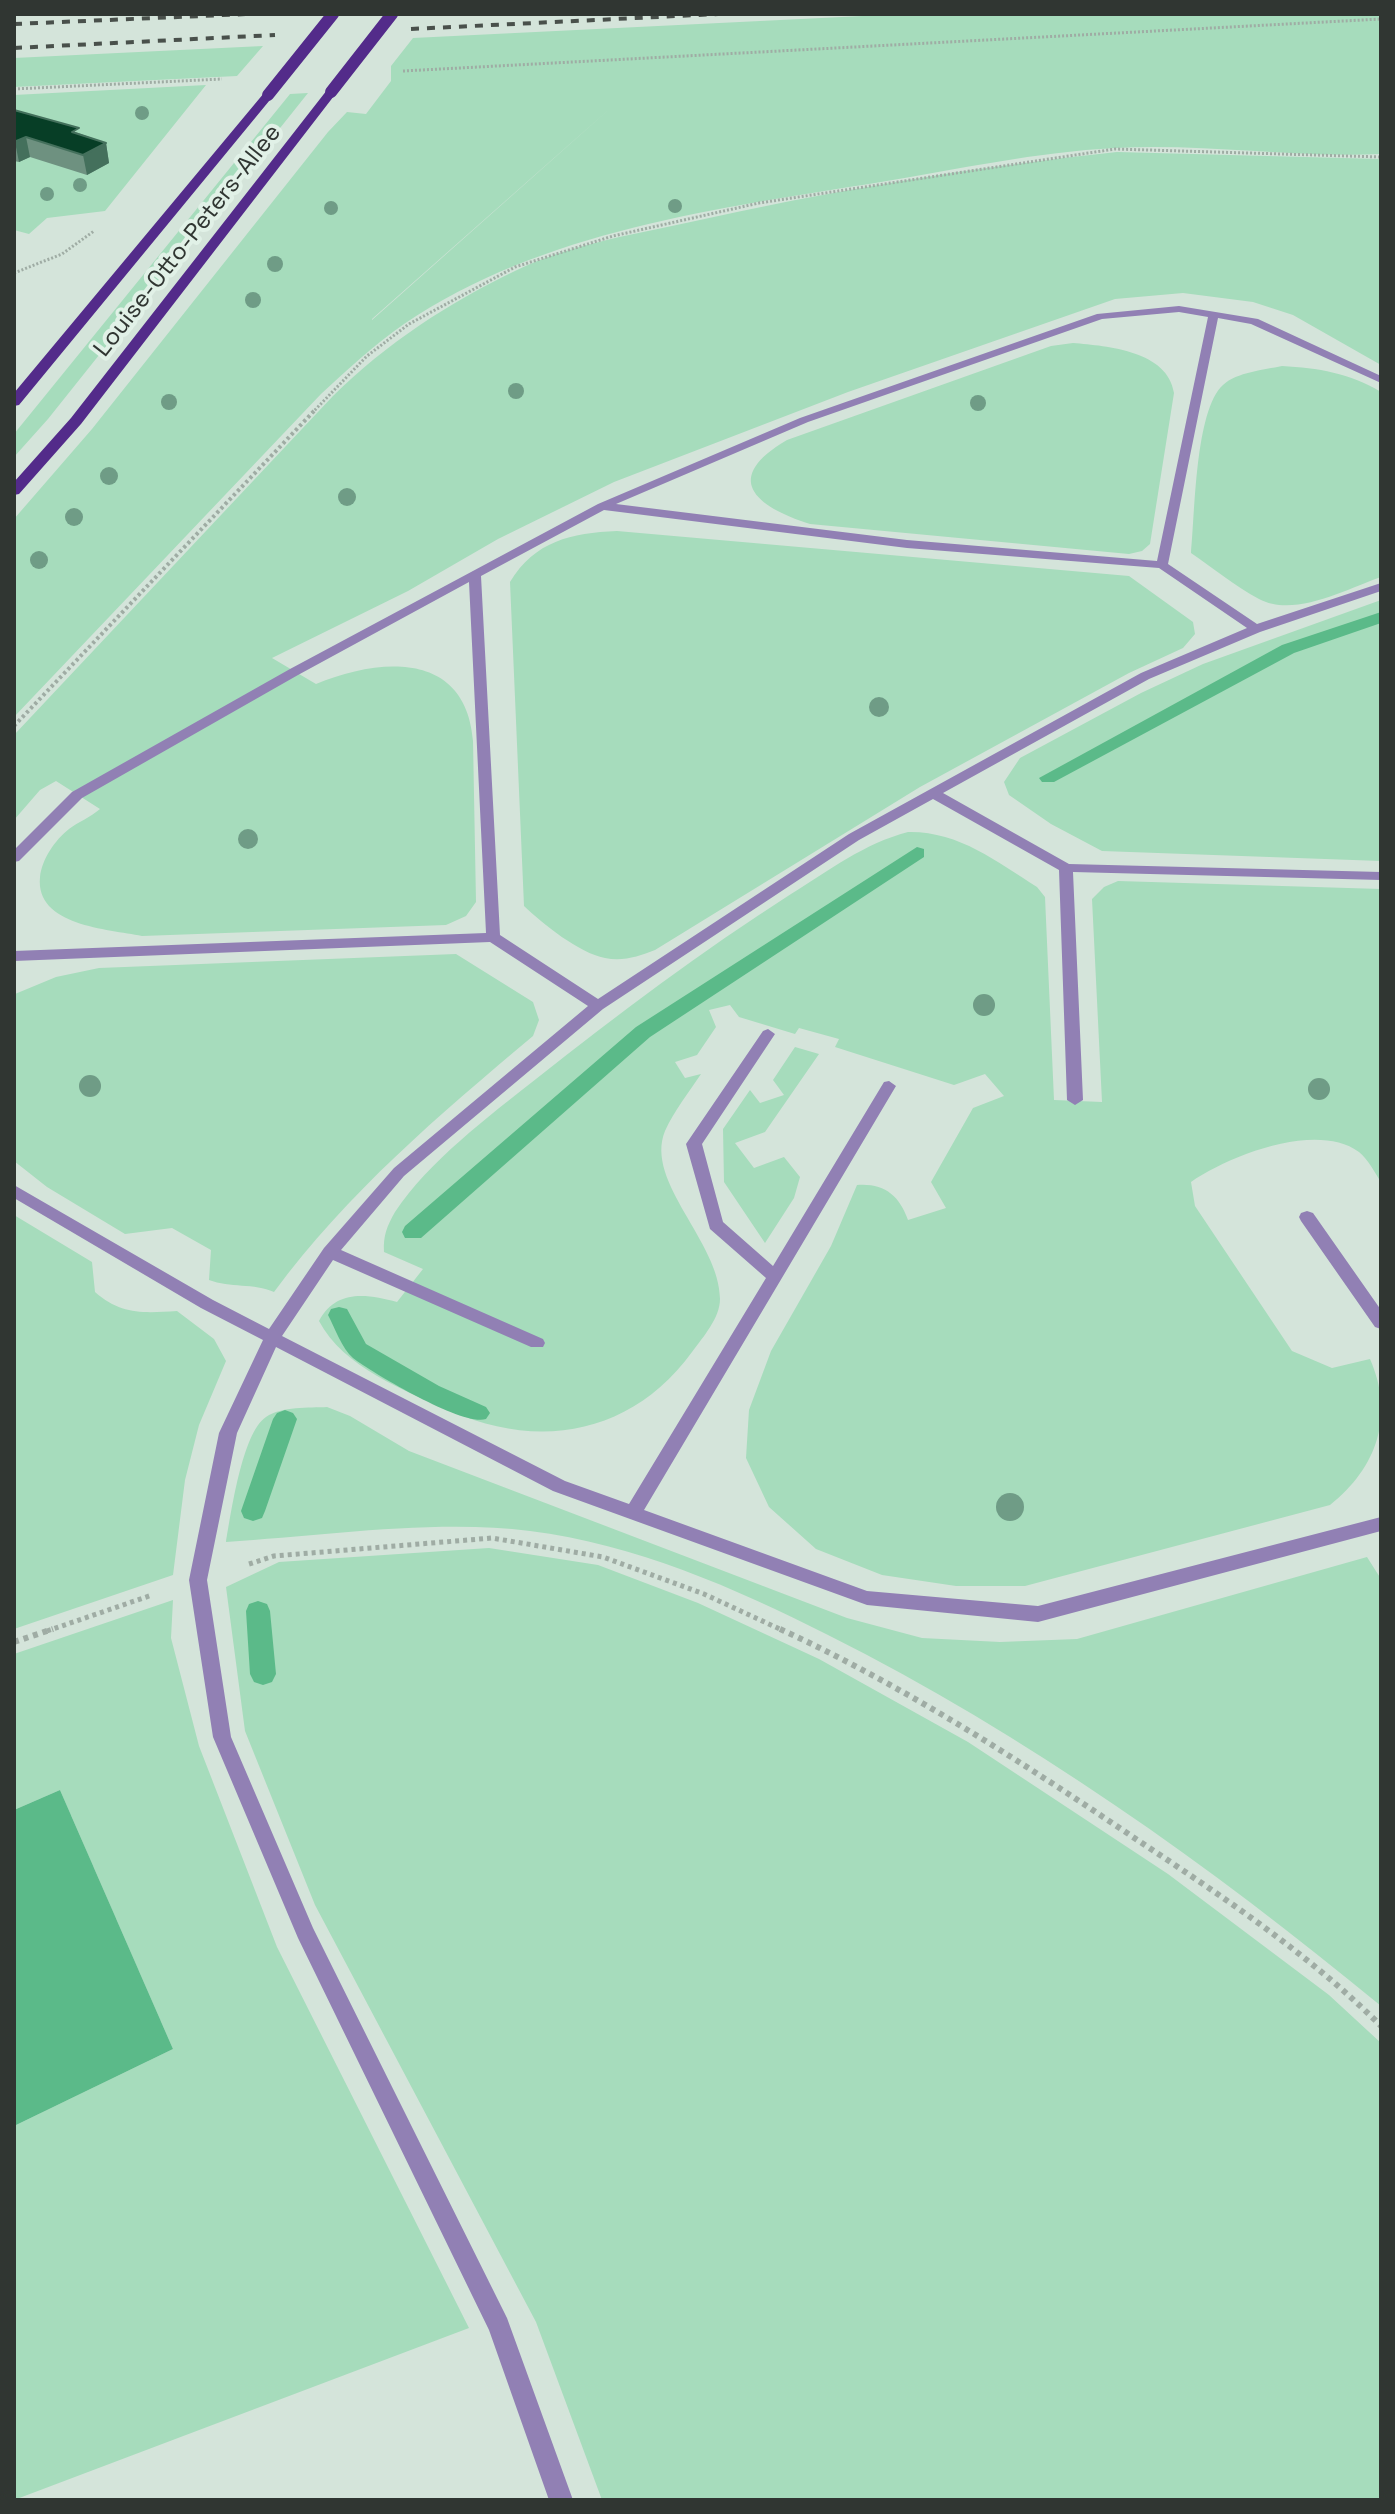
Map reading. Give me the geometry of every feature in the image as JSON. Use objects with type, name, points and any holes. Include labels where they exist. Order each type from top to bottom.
[{"type":"main road","name":"Louise-Otto-Peters-Allee","points":[[14,402],[333,14]]},
{"type":"main road","name":"Louise-Otto-Peters-Allee","points":[[14,491],[76,421],[392,14]]},
{"type":"lane","points":[[14,858],[77,795],[294,672],[602,506],[804,420],[1101,316],[1179,309],[1254,321],[1381,380]]},
{"type":"lane","points":[[1162,565],[1214,315]]},
{"type":"lane","points":[[602,506],[907,544],[1162,565],[1256,629]]},
{"type":"lane","points":[[475,576],[493,937]]},
{"type":"lane","points":[[561,2500],[499,2326],[305,1932],[222,1737],[198,1580],[228,1433],[272,1338],[330,1252],[399,1172],[598,1006],[854,837],[1145,676],[1256,629],[1381,587]]},
{"type":"lane","points":[[932,793],[1066,868],[1381,876]]},
{"type":"lane","points":[[1066,868],[1075,1100]]},
{"type":"lane","points":[[14,956],[493,937],[598,1006]]},
{"type":"lane","points":[[768,1034],[694,1144],[716,1225],[775,1277]]},
{"type":"lane","points":[[633,1513],[889,1086]]},
{"type":"lane","points":[[14,1191],[272,1338],[559,1486],[867,1598],[1038,1614],[1381,1524]]},
{"type":"lane","points":[[1307,1217],[1381,1323]]},
{"type":"lane","points":[[330,1252],[537,1343]]},
{"type":"path","points":[[394,72],[1381,19]]},
{"type":"path","points":[[213,91],[223,79]]},
{"type":"path","points":[[14,89],[231,79]]},
{"type":"path","points":[[14,726],[367,356],[409,324],[515,267],[613,236],[759,203],[1052,156],[1165,149],[1381,157]]},
{"type":"path","points":[[14,273],[62,254],[96,229]]},
{"type":"path","points":[[14,1642],[274,1556],[492,1538],[603,1557],[704,1594],[824,1649],[976,1732],[1175,1865],[1340,1985],[1381,2026]]},
{"type":"shaded area","points":[[903,14],[1381,14],[1381,154],[1148,147],[1056,153],[696,214],[574,245],[515,266],[458,292],[404,324],[341,375],[14,717],[14,519],[92,429],[328,132],[347,112],[366,114],[391,81],[391,66],[413,38]],"holes":[[[615,104],[372,320],[372,319]]]},
{"type":"shaded area","points":[[263,46],[237,76],[14,87],[14,58]]},
{"type":"shaded area","points":[[206,85],[105,211],[47,218],[29,234],[14,230],[14,95]]},
{"type":"shaded area","points":[[308,93],[48,419],[14,457],[14,434],[290,94]]},
{"type":"shaded area","points":[[1117,152],[1381,159],[1381,365],[1293,315],[1253,302],[1183,293],[1115,299],[848,392],[614,482],[498,539],[408,591],[272,658],[316,684],[341,675],[392,666],[437,676],[455,690],[467,712],[473,741],[476,902],[466,916],[446,925],[142,936],[76,922],[49,906],[42,893],[40,877],[46,857],[64,833],[100,809],[56,781],[40,790],[14,820],[14,735],[333,396],[419,326],[517,270],[600,242],[847,190]]},
{"type":"shaded area","points":[[1073,343],[1119,349],[1149,360],[1161,368],[1174,393],[1150,544],[1142,551],[1129,554],[810,524],[774,509],[753,490],[751,479],[755,467],[787,440],[1051,346]]},
{"type":"shaded area","points":[[1282,366],[1333,373],[1358,380],[1381,392],[1381,577],[1320,600],[1288,605],[1259,599],[1191,553],[1202,439],[1214,398],[1223,385],[1236,377]]},
{"type":"shaded area","points":[[617,531],[1129,576],[1193,622],[1195,634],[1183,648],[1129,673],[920,787],[655,950],[625,959],[605,958],[573,944],[524,906],[510,582],[520,568],[543,548],[570,537]]},
{"type":"shaded area","points":[[1381,600],[1381,861],[1102,851],[1051,824],[1009,795],[1004,782],[1020,758],[1141,693],[1203,664]]},
{"type":"shaded area","points":[[908,832],[943,837],[976,849],[1037,887],[1045,897],[1054,1100],[1102,1102],[1092,899],[1104,887],[1118,881],[1381,889],[1381,1182],[1359,1152],[1341,1143],[1320,1140],[1297,1141],[1250,1153],[1191,1182],[1195,1206],[1292,1351],[1332,1368],[1370,1359],[1381,1401],[1377,1440],[1360,1475],[1330,1505],[1025,1586],[956,1586],[882,1575],[816,1549],[769,1507],[746,1458],[749,1410],[771,1351],[831,1246],[857,1185],[875,1186],[889,1192],[908,1220],[946,1208],[931,1182],[973,1108],[1004,1096],[985,1074],[954,1085],[835,1047],[839,1039],[799,1028],[795,1034],[739,1017],[730,1005],[709,1010],[716,1027],[697,1055],[675,1062],[685,1078],[701,1074],[665,1131],[661,1151],[673,1192],[717,1278],[719,1306],[710,1327],[692,1352],[668,1379],[642,1401],[614,1417],[583,1427],[551,1431],[518,1430],[485,1423],[451,1411],[377,1376],[343,1352],[319,1321],[334,1303],[353,1296],[397,1302],[423,1269],[384,1252],[390,1222],[424,1175],[479,1124],[598,1031],[725,938],[847,858]]},
{"type":"shaded area","points":[[456,954],[533,1002],[539,1020],[533,1036],[396,1156],[332,1221],[274,1292],[209,1280],[211,1250],[172,1228],[125,1234],[47,1187],[14,1161],[15,994],[56,977],[99,968]]},
{"type":"shaded area","points":[[795,1047],[819,1054],[765,1132],[735,1143],[754,1168],[784,1157],[800,1177],[794,1198],[765,1243],[724,1182],[723,1129],[750,1090],[760,1103],[784,1095],[773,1080]]},
{"type":"shaded area","points":[[14,1215],[92,1262],[95,1292],[105,1300],[133,1311],[177,1311],[214,1339],[226,1361],[199,1425],[185,1480],[173,1575],[14,1629]]},
{"type":"shaded area","points":[[327,1407],[350,1416],[409,1451],[847,1618],[922,1638],[1000,1642],[1077,1639],[1367,1557],[1381,1579],[1381,2006],[1183,1853],[1045,1759],[974,1715],[828,1635],[684,1570],[569,1537],[494,1528],[379,1530],[226,1542],[244,1456],[258,1426],[272,1413]]},
{"type":"shaded area","points":[[489,1548],[598,1565],[698,1603],[819,1659],[968,1742],[1168,1874],[1329,1995],[1381,2043],[1381,2500],[602,2500],[536,2322],[315,1905],[245,1731],[226,1587],[279,1562]]},
{"type":"shaded area","points":[[173,1600],[171,1638],[199,1746],[277,1947],[469,2328],[14,2500],[14,2126],[173,2049],[60,1790],[14,1810],[14,1654]]},
{"type":"shaded area","points":[[60,1790],[173,2049],[14,2126],[14,1810]]},
{"type":"building","points":[[14,110],[79,128],[72,132],[106,143],[83,155],[26,137],[14,142]]},
{"type":"waterway","points":[[1048,778],[1288,649],[1381,617]]},
{"type":"waterway","points":[[413,1232],[643,1032],[917,853]]},
{"type":"waterway","points":[[339,1315],[358,1350],[431,1392],[478,1413]]},
{"type":"waterway","points":[[253,1511],[285,1419]]},
{"type":"waterway","points":[[258,1611],[263,1674]]},
{"type":"railway","points":[[14,24],[248,14]]},
{"type":"railway","points":[[411,29],[718,14]]},
{"type":"railway","points":[[14,48],[275,35]]}]
